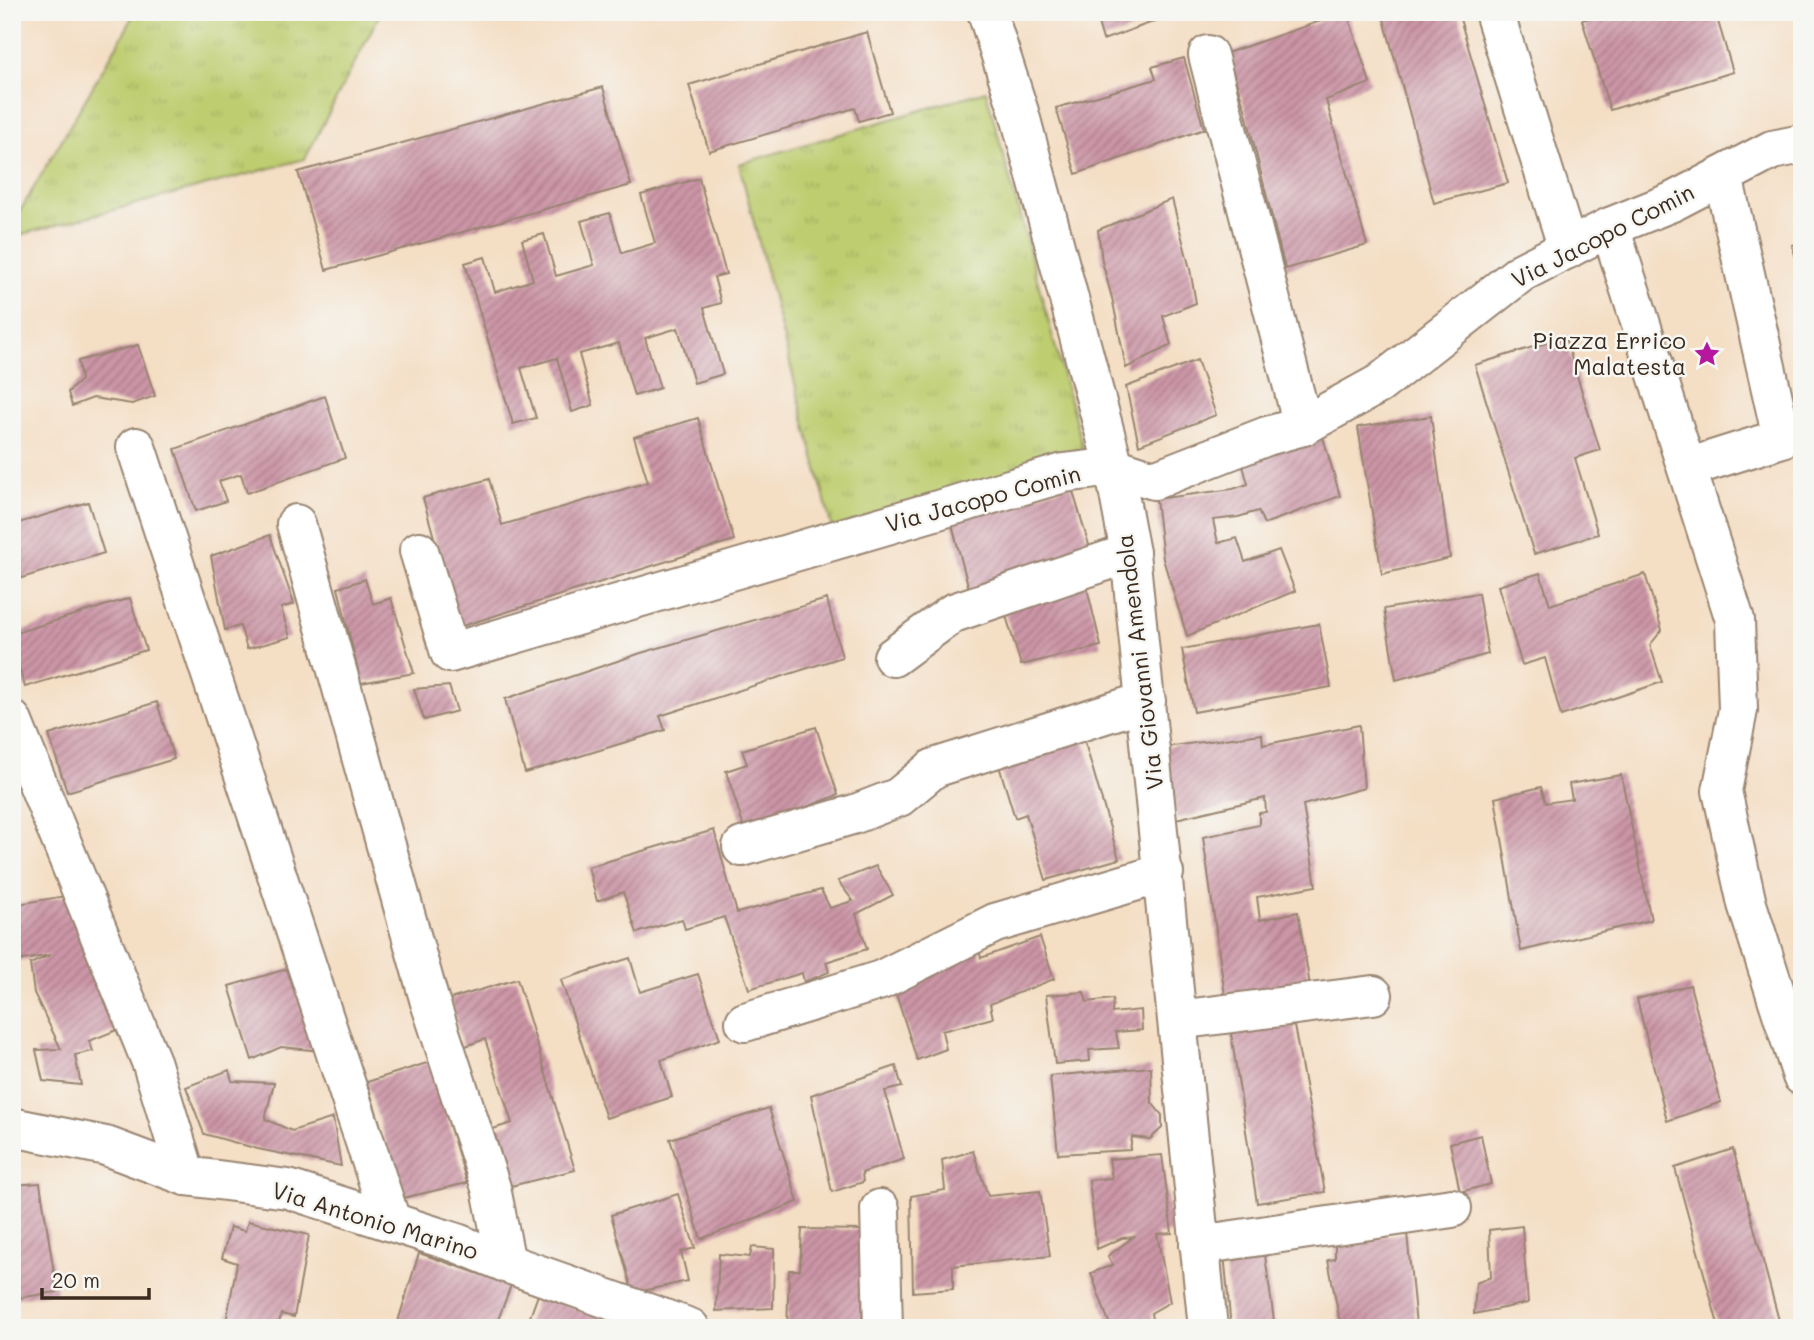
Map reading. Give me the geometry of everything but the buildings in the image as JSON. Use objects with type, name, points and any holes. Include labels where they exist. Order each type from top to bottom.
[{"type":"street","name":"Via Giovanni Amendola","points":[[987,12],[1019,112],[1114,467],[1130,552],[1208,1328]]},
{"type":"street","points":[[1494,12],[1568,248]]},
{"type":"street","points":[[1208,55],[1303,426]]},
{"type":"street","name":"Via Jacopo Comin","points":[[419,551],[450,653],[1064,473],[1114,467],[1154,480],[1267,436],[1303,426],[1379,384],[1522,272],[1772,150],[1802,144]]},
{"type":"street","points":[[1687,468],[1782,438],[1723,176]]},
{"type":"street","points":[[1610,227],[1735,620],[1738,710],[1722,791],[1747,904],[1802,1076]]},
{"type":"street","points":[[136,447],[391,1221]]},
{"type":"street","points":[[296,524],[429,999],[491,1188],[506,1263]]},
{"type":"street","points":[[892,657],[953,613],[1130,552]]},
{"type":"street","points":[[742,847],[855,814],[899,797],[934,768],[1146,701]]},
{"type":"street","points":[[12,720],[152,1064],[186,1176]]},
{"type":"street","points":[[745,1021],[881,980],[995,923],[1164,873]]},
{"type":"street","points":[[1178,1020],[1373,995]]},
{"type":"street","name":"Via Antonio Marino","points":[[12,1127],[106,1146],[186,1176],[288,1189],[391,1221],[690,1328]]},
{"type":"street","points":[[1199,1245],[1452,1208]]},
{"type":"street","points":[[880,1209],[883,1328]]},
{"type":"green space","points":[[134,12],[381,12],[305,159],[12,237],[12,225]]},
{"type":"green space","points":[[986,91],[1084,452],[832,528],[739,164]]},
{"type":"place","name":"Piazza Errico Malatesta","points":[[1707,354]]}]
